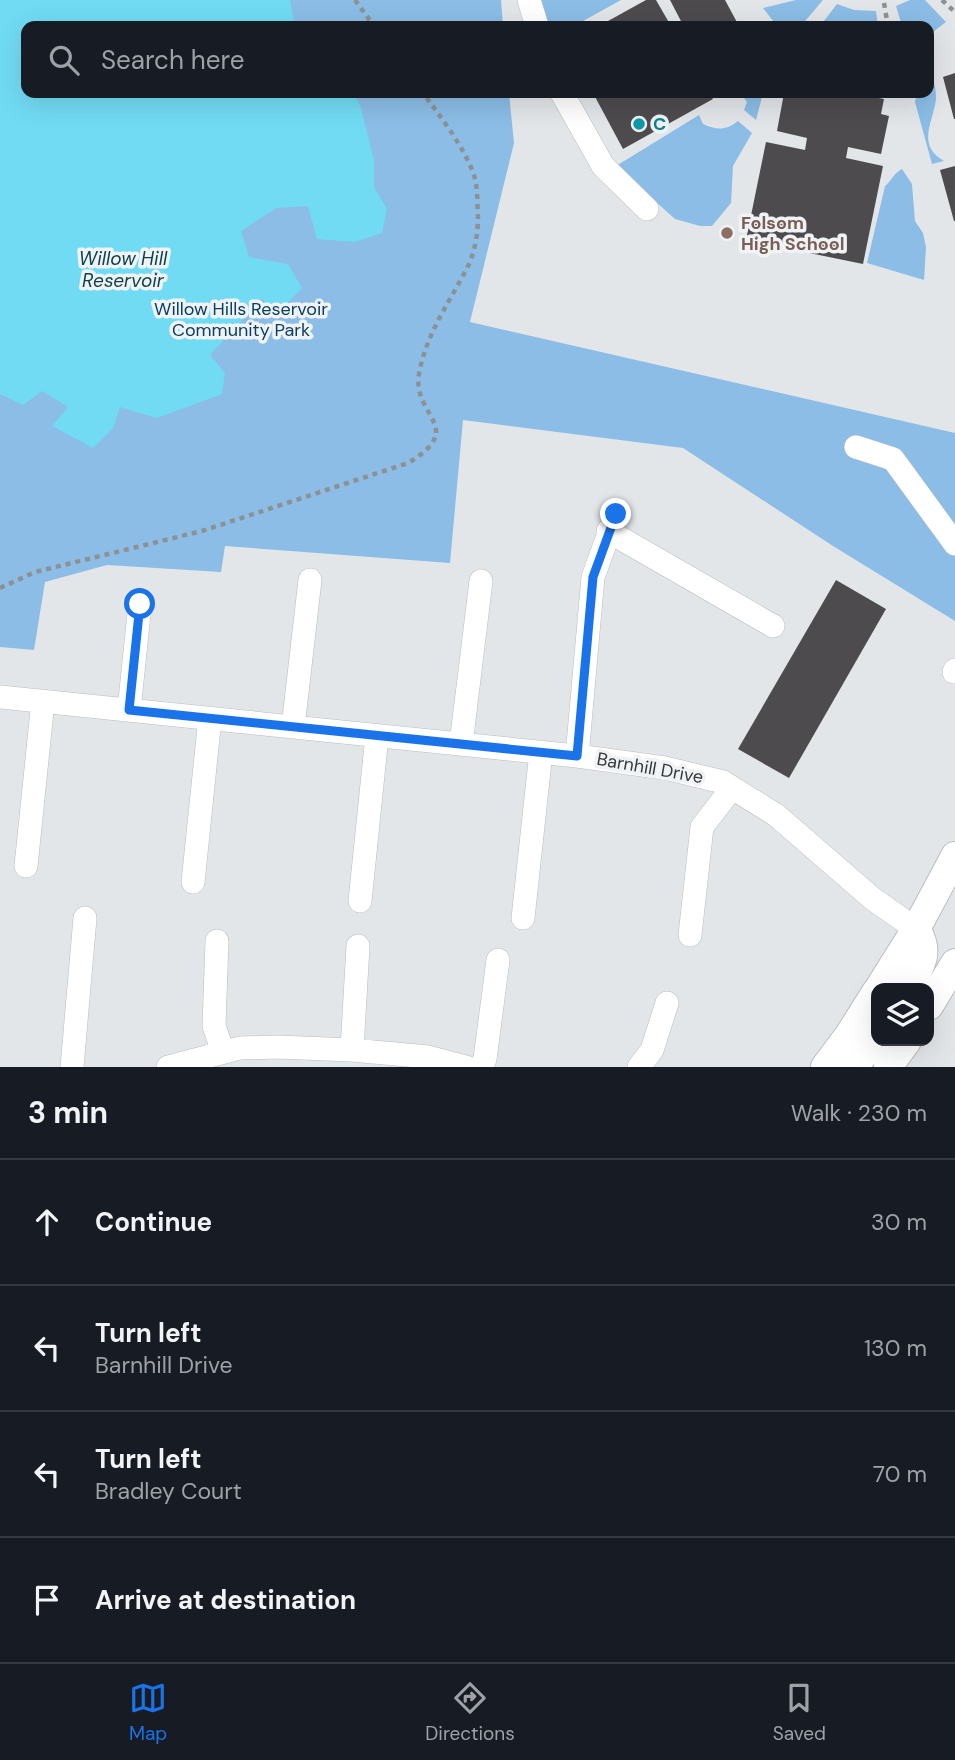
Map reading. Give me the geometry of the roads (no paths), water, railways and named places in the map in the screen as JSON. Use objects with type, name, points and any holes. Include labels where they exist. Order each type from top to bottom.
[{"type":"main road","points":[[881,983],[916,929],[955,856]]},
{"type":"main road","points":[[910,983],[925,952],[924,942],[916,929]]},
{"type":"main road","points":[[934,998],[955,963]]},
{"type":"main road","points":[[825,1067],[871,1000]]},
{"type":"main road","points":[[855,1067],[871,1043]]},
{"type":"main road","points":[[888,1067],[903,1046]]},
{"type":"street","points":[[529,0],[535,21]]},
{"type":"street","points":[[565,98],[603,166],[647,209]]},
{"type":"street","points":[[856,447],[893,459],[955,544]]},
{"type":"street","points":[[577,756],[593,577],[612,522],[773,626]]},
{"type":"street","points":[[293,727],[310,580]]},
{"type":"street","points":[[461,744],[481,581]]},
{"type":"street","points":[[129,710],[140,604]]},
{"type":"street","name":"Barnhill Drive","points":[[0,697],[577,756],[665,768],[723,782],[776,815],[873,899],[916,929]]},
{"type":"street","points":[[26,866],[43,701]]},
{"type":"street","points":[[193,882],[210,718]]},
{"type":"street","points":[[360,901],[377,736]]},
{"type":"street","points":[[523,918],[541,752]]},
{"type":"street","points":[[690,935],[702,827],[732,788]]},
{"type":"street","points":[[72,1067],[85,918]]},
{"type":"street","points":[[217,940],[214,1026],[223,1052]]},
{"type":"street","points":[[352,1050],[358,946]]},
{"type":"street","points":[[481,1067],[485,1059],[498,960]]},
{"type":"street","points":[[639,1067],[652,1050],[667,1003]]},
{"type":"street","points":[[168,1067],[240,1048],[278,1047],[428,1057],[466,1067]]},
{"type":"water","name":"Willow Hill Reservoir","points":[[0,0],[290,0],[294,21],[21,21],[21,98],[356,98],[374,160],[374,187],[387,209],[382,233],[355,242],[317,239],[308,206],[276,208],[241,231],[249,257],[288,264],[302,288],[277,314],[262,299],[210,355],[225,373],[222,394],[157,418],[120,407],[113,428],[93,448],[52,426],[68,407],[42,391],[23,405],[0,394]]},
{"type":"place","name":"C","points":[[639,124]]},
{"type":"place","name":"Folsom High School","points":[[727,233]]},
{"type":"park label","name":"Willow Hills Reservoir Community Park","points":[[241,319]]}]
